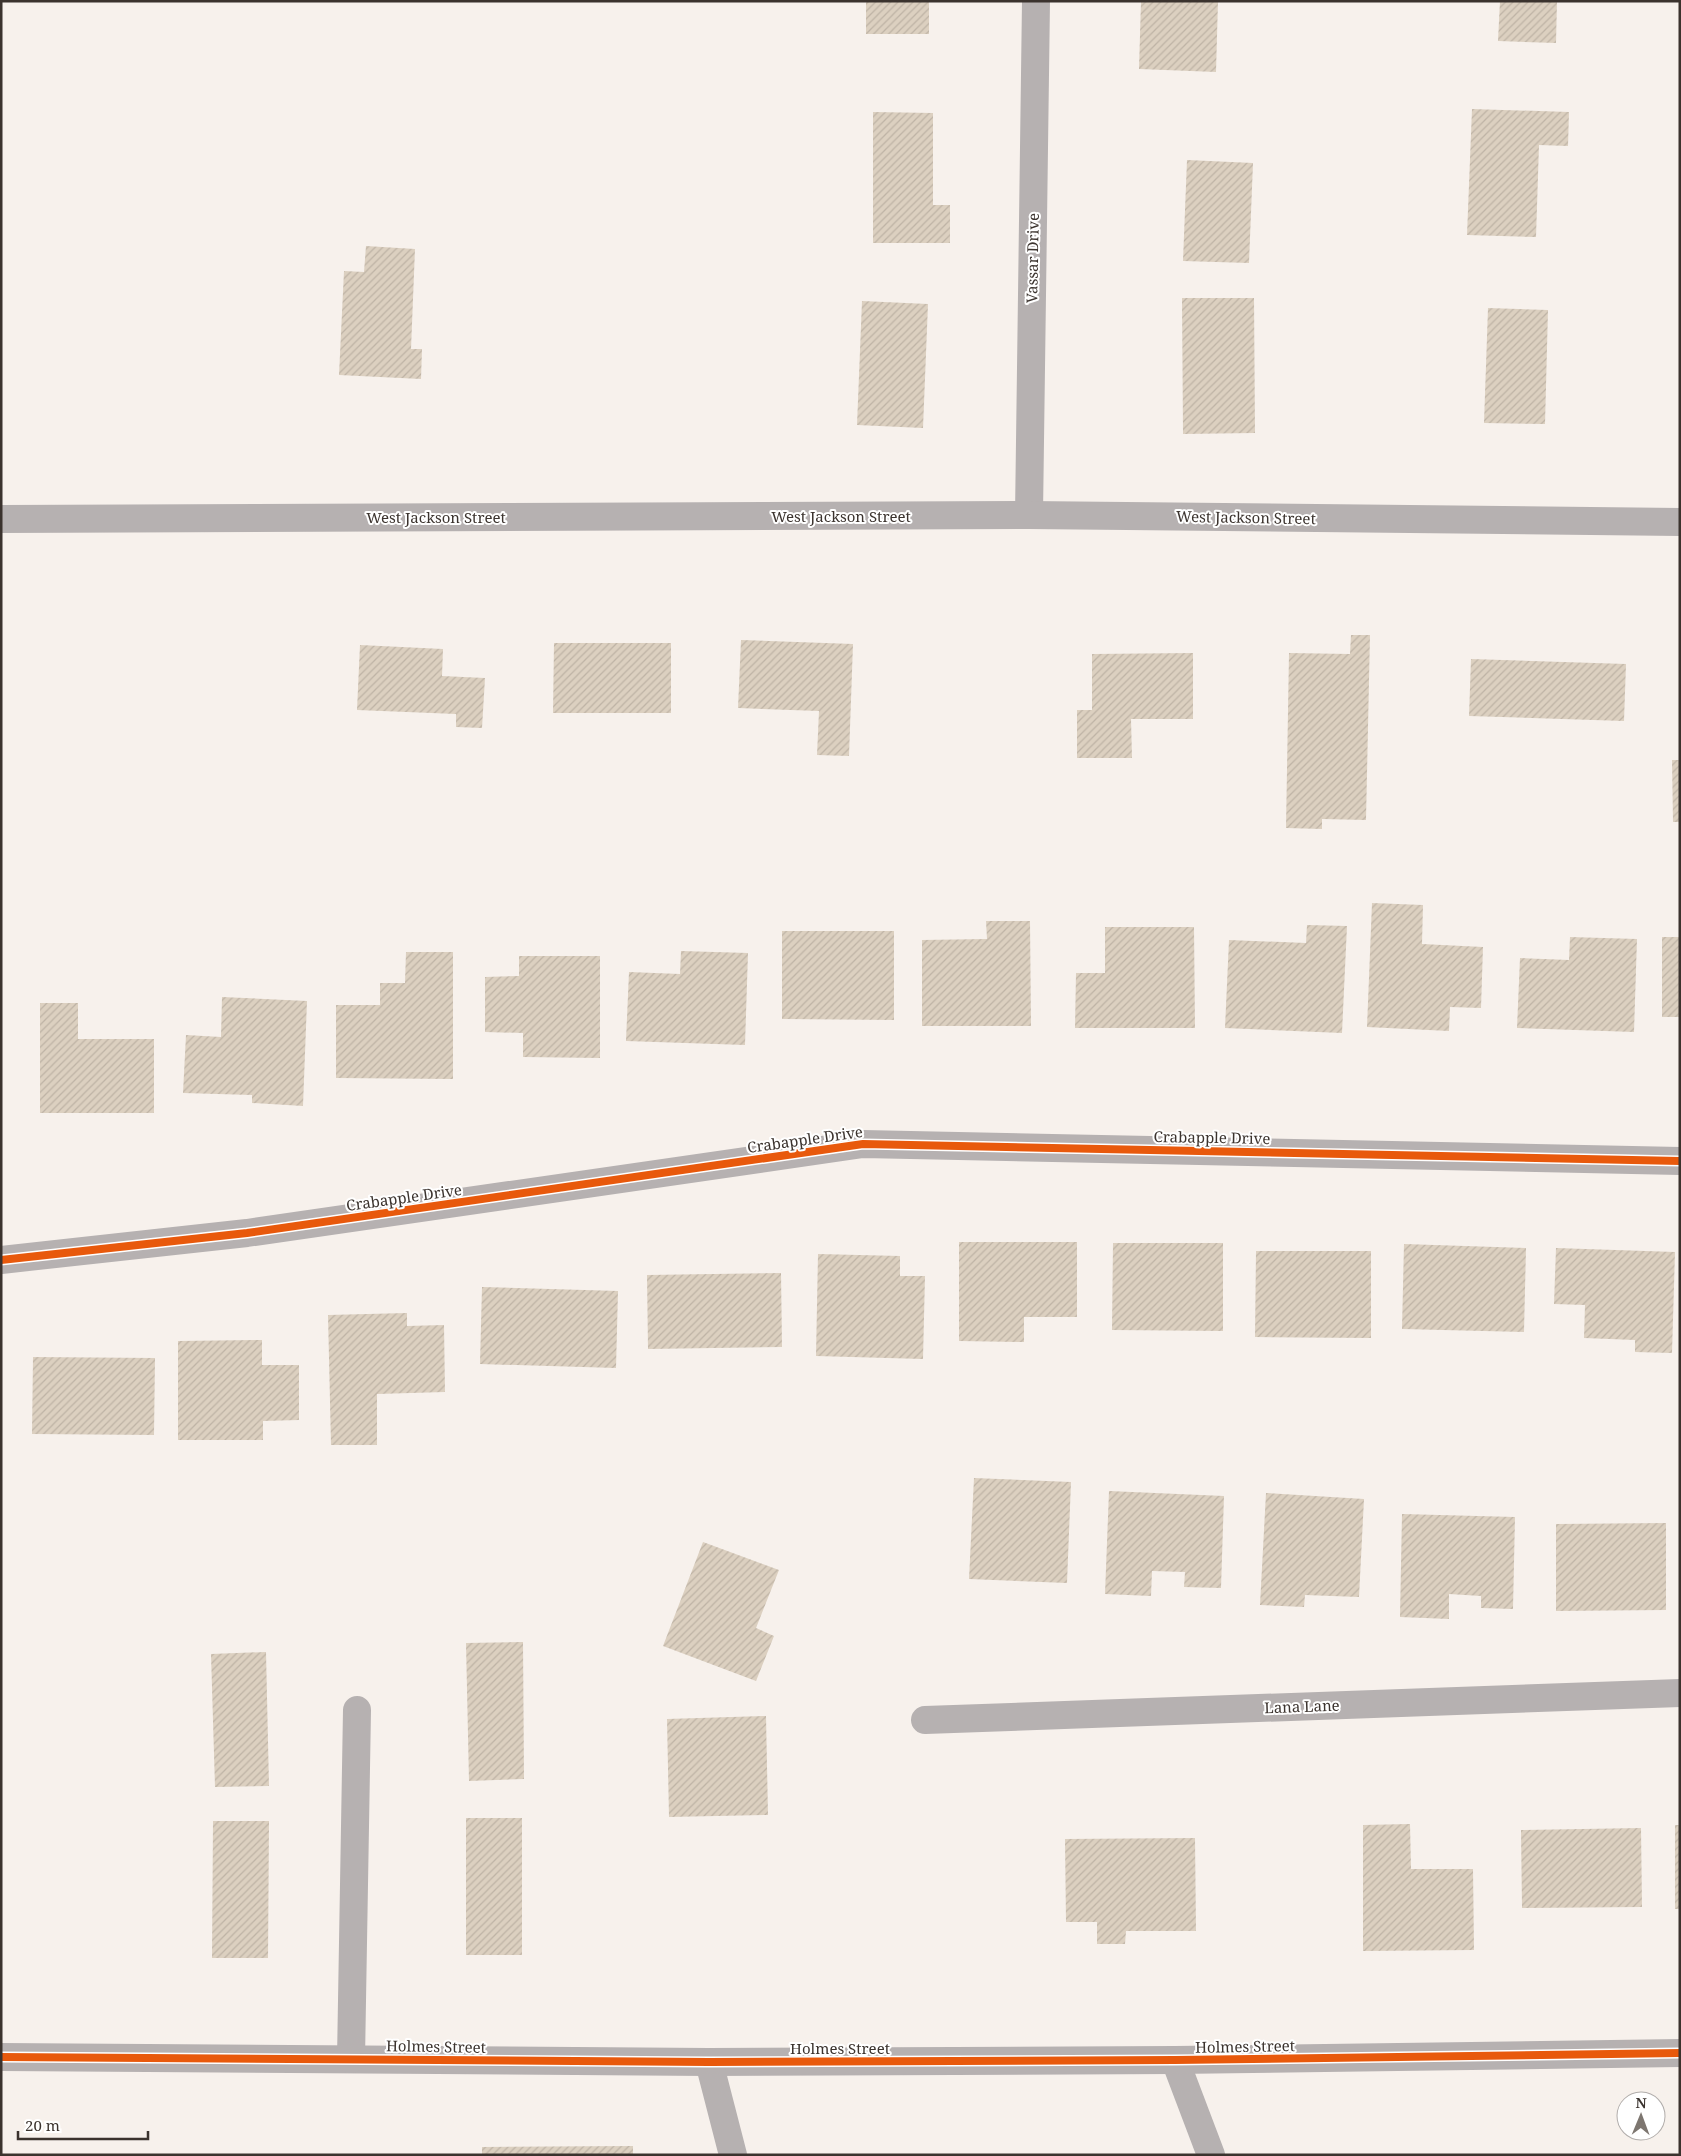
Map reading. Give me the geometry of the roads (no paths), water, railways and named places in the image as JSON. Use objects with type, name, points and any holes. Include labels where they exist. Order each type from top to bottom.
[{"type":"street","name":"Vassar Drive","points":[[1029,515],[1036,1]]},
{"type":"street","name":"West Jackson Street","points":[[1,519],[1029,515],[1680,522]]},
{"type":"street","name":"Crabapple Drive","points":[[1,1260],[247,1233],[863,1144],[1680,1161]]},
{"type":"street","name":"Lana Lane","points":[[925,1720],[1680,1693]]},
{"type":"street","points":[[351,2059],[357,1710]]},
{"type":"street","name":"Holmes Street","points":[[1,2057],[709,2062],[1679,2056]]},
{"type":"street","points":[[1175,2060],[1211,2155]]},
{"type":"street","points":[[709,2062],[733,2155]]}]
